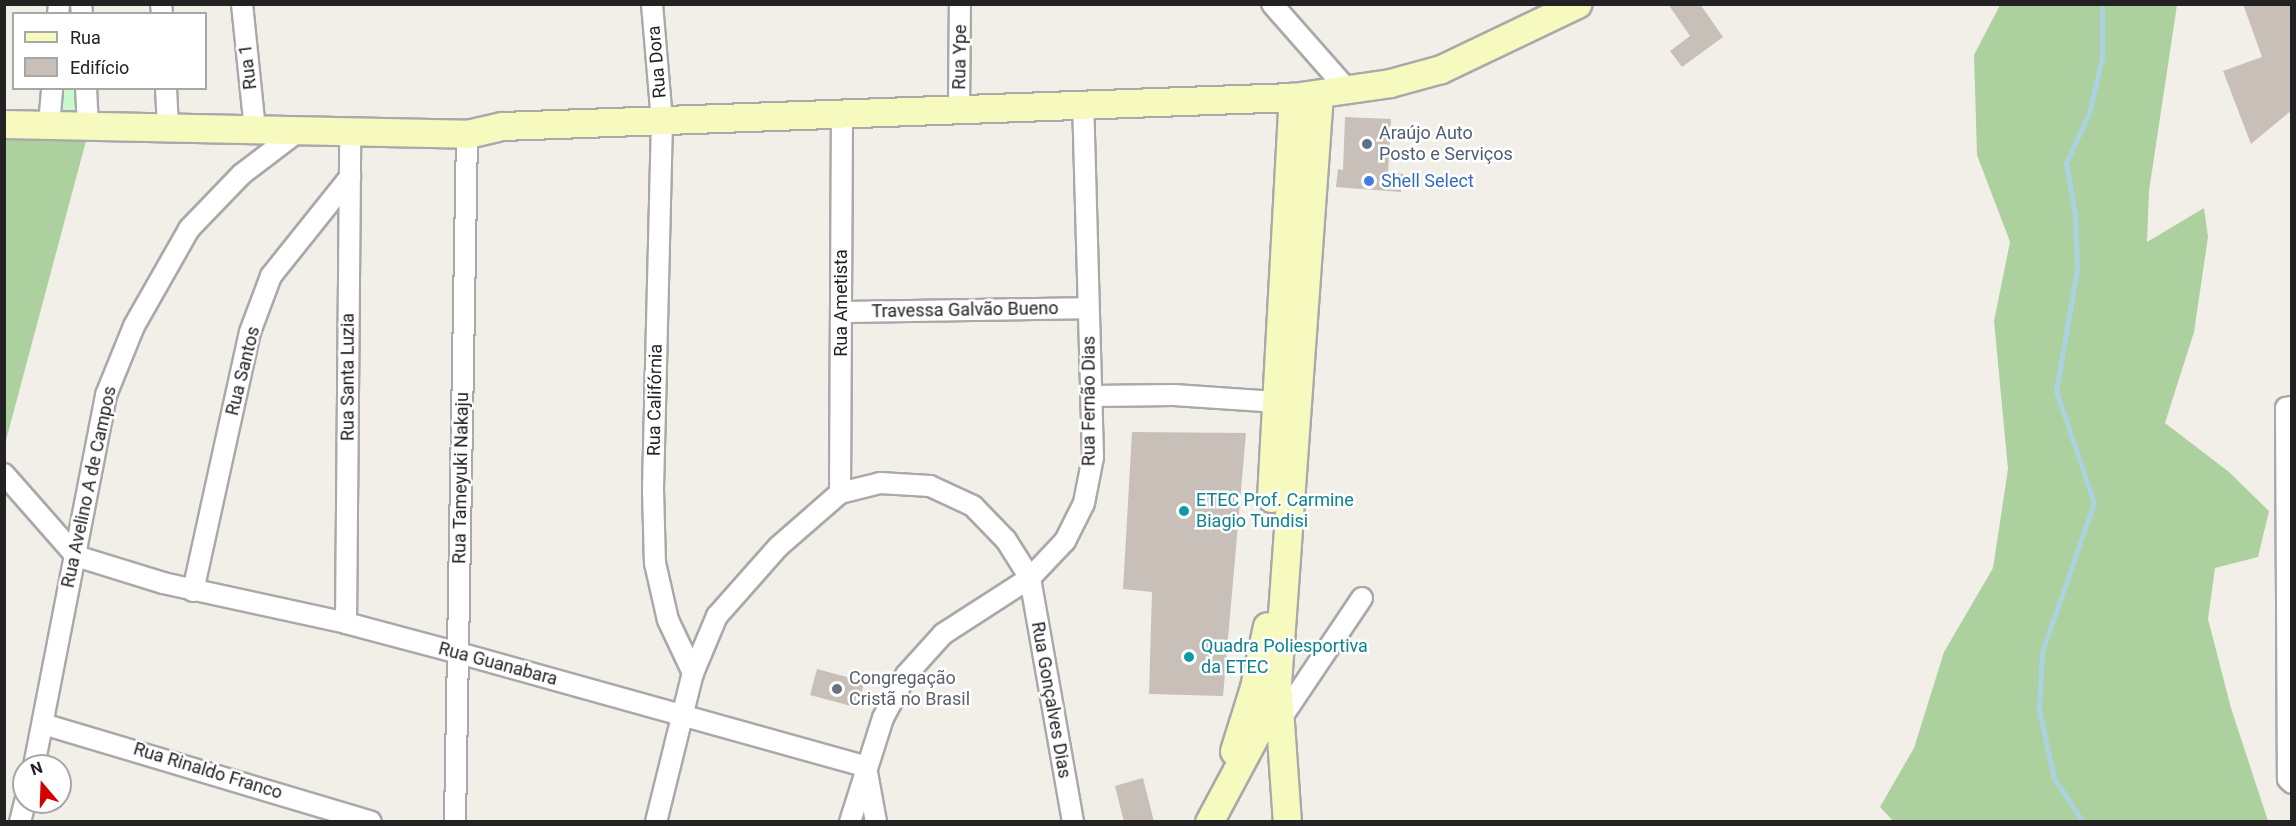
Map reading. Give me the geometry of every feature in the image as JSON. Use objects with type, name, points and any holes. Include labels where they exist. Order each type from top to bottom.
[{"type":"main road","points":[[4,124],[467,134],[502,126],[1306,96],[1441,69],[1576,4]]},
{"type":"main road","points":[[1287,822],[1282,778],[1270,724],[1266,686],[1266,635],[1306,96]]},
{"type":"main road","points":[[1213,813],[1266,686]]},
{"type":"main road","points":[[1213,813],[1234,774],[1270,724]]},
{"type":"main road","points":[[1234,774],[1247,766],[1261,764],[1282,778]]},
{"type":"street","name":"Rua 1","points":[[242,4],[255,129]]},
{"type":"street","name":"Rua Dora","points":[[652,4],[662,120]]},
{"type":"street","name":"Rua Ype","points":[[959,109],[960,4]]},
{"type":"street","points":[[1272,4],[1347,89]]},
{"type":"street","points":[[49,125],[52,90]]},
{"type":"street","points":[[86,90],[88,126]]},
{"type":"street","points":[[166,90],[168,128]]},
{"type":"street","name":"Rua Fernão Dias","points":[[850,822],[882,718],[906,675],[943,634],[1030,578],[1065,541],[1084,502],[1093,457],[1083,105]]},
{"type":"street","name":"Rua Ametista","points":[[840,493],[842,114]]},
{"type":"street","name":"Rua Califórnia","points":[[662,120],[653,489],[655,563],[668,620],[693,673]]},
{"type":"street","name":"Rua Avelino A de Campos","points":[[37,754],[106,395],[134,326],[189,229],[242,174],[300,130]]},
{"type":"street","name":"Rua Santa Luzia","points":[[346,623],[350,131]]},
{"type":"street","name":"Rua Tameyuki Nakaju","points":[[455,822],[467,134]]},
{"type":"street","name":"Rua Santos","points":[[193,591],[250,332],[271,276],[350,177]]},
{"type":"street","name":"Travessa Galvão Bueno","points":[[841,312],[1088,308]]},
{"type":"street","points":[[1092,396],[1174,395],[1285,402]]},
{"type":"street","points":[[2292,407],[2286,408],[2286,420],[2288,779],[2292,783]]},
{"type":"street","points":[[4,474],[76,556]]},
{"type":"street","points":[[656,822],[685,716],[693,673],[717,616],[778,547],[840,493],[880,483],[930,486],[973,506],[1006,540],[1030,578]]},
{"type":"street","name":"Rua Guanabara","points":[[76,556],[193,591],[346,623],[459,653],[866,767]]},
{"type":"street","name":"Rua Gonçalves Dias","points":[[1030,578],[1073,822]]},
{"type":"street","points":[[1270,724],[1362,598]]},
{"type":"street","name":"Rua Rinaldo Franco","points":[[43,724],[371,822]]},
{"type":"street","points":[[866,767],[876,822]]},
{"type":"green space","points":[[2000,5],[2177,5],[2149,191],[2147,242],[2204,208],[2208,237],[2194,332],[2165,423],[2229,472],[2269,511],[2258,557],[2215,568],[2208,619],[2231,708],[2268,821],[1894,822],[1880,807],[1914,748],[1944,652],[1993,568],[2008,469],[1994,321],[2010,242],[1977,155],[1974,55]]},
{"type":"green space","points":[[58,90],[82,90],[85,113],[55,114]]},
{"type":"green space","points":[[4,138],[86,141],[5,444]]},
{"type":"building","points":[[1668,4],[1700,4],[1723,37],[1682,67],[1670,51],[1690,36]]},
{"type":"building","points":[[2243,4],[2292,4],[2292,110],[2251,144],[2223,71],[2262,57]]},
{"type":"building","name":"Araújo Auto Posto e Serviços","points":[[1345,117],[1391,119],[1388,173],[1403,174],[1401,192],[1336,187],[1338,169],[1343,170]]},
{"type":"building","name":"ETEC Prof. Carmine Biagio Tundisi","points":[[1132,432],[1246,433],[1223,696],[1149,694],[1152,592],[1123,589]]},
{"type":"building","name":"Congregação Cristã no Brasil","points":[[817,669],[864,682],[857,708],[810,695]]},
{"type":"building","points":[[1143,778],[1154,822],[1124,822],[1115,786]]},
{"type":"waterway","points":[[2083,822],[2054,778],[2039,710],[2042,652],[2094,503],[2056,391],[2077,270],[2075,214],[2066,163],[2089,113],[2102,58],[2102,4]]},
{"type":"place","name":"Araújo Auto Posto e Serviços","points":[[1367,144]]},
{"type":"place","name":"Shell Select","points":[[1369,181]]},
{"type":"place","name":"ETEC Prof. Carmine Biagio Tundisi","points":[[1184,511]]},
{"type":"place","name":"Quadra Poliesportiva da ETEC","points":[[1189,657]]},
{"type":"place","name":"Congregação Cristã no Brasil","points":[[837,689]]}]
